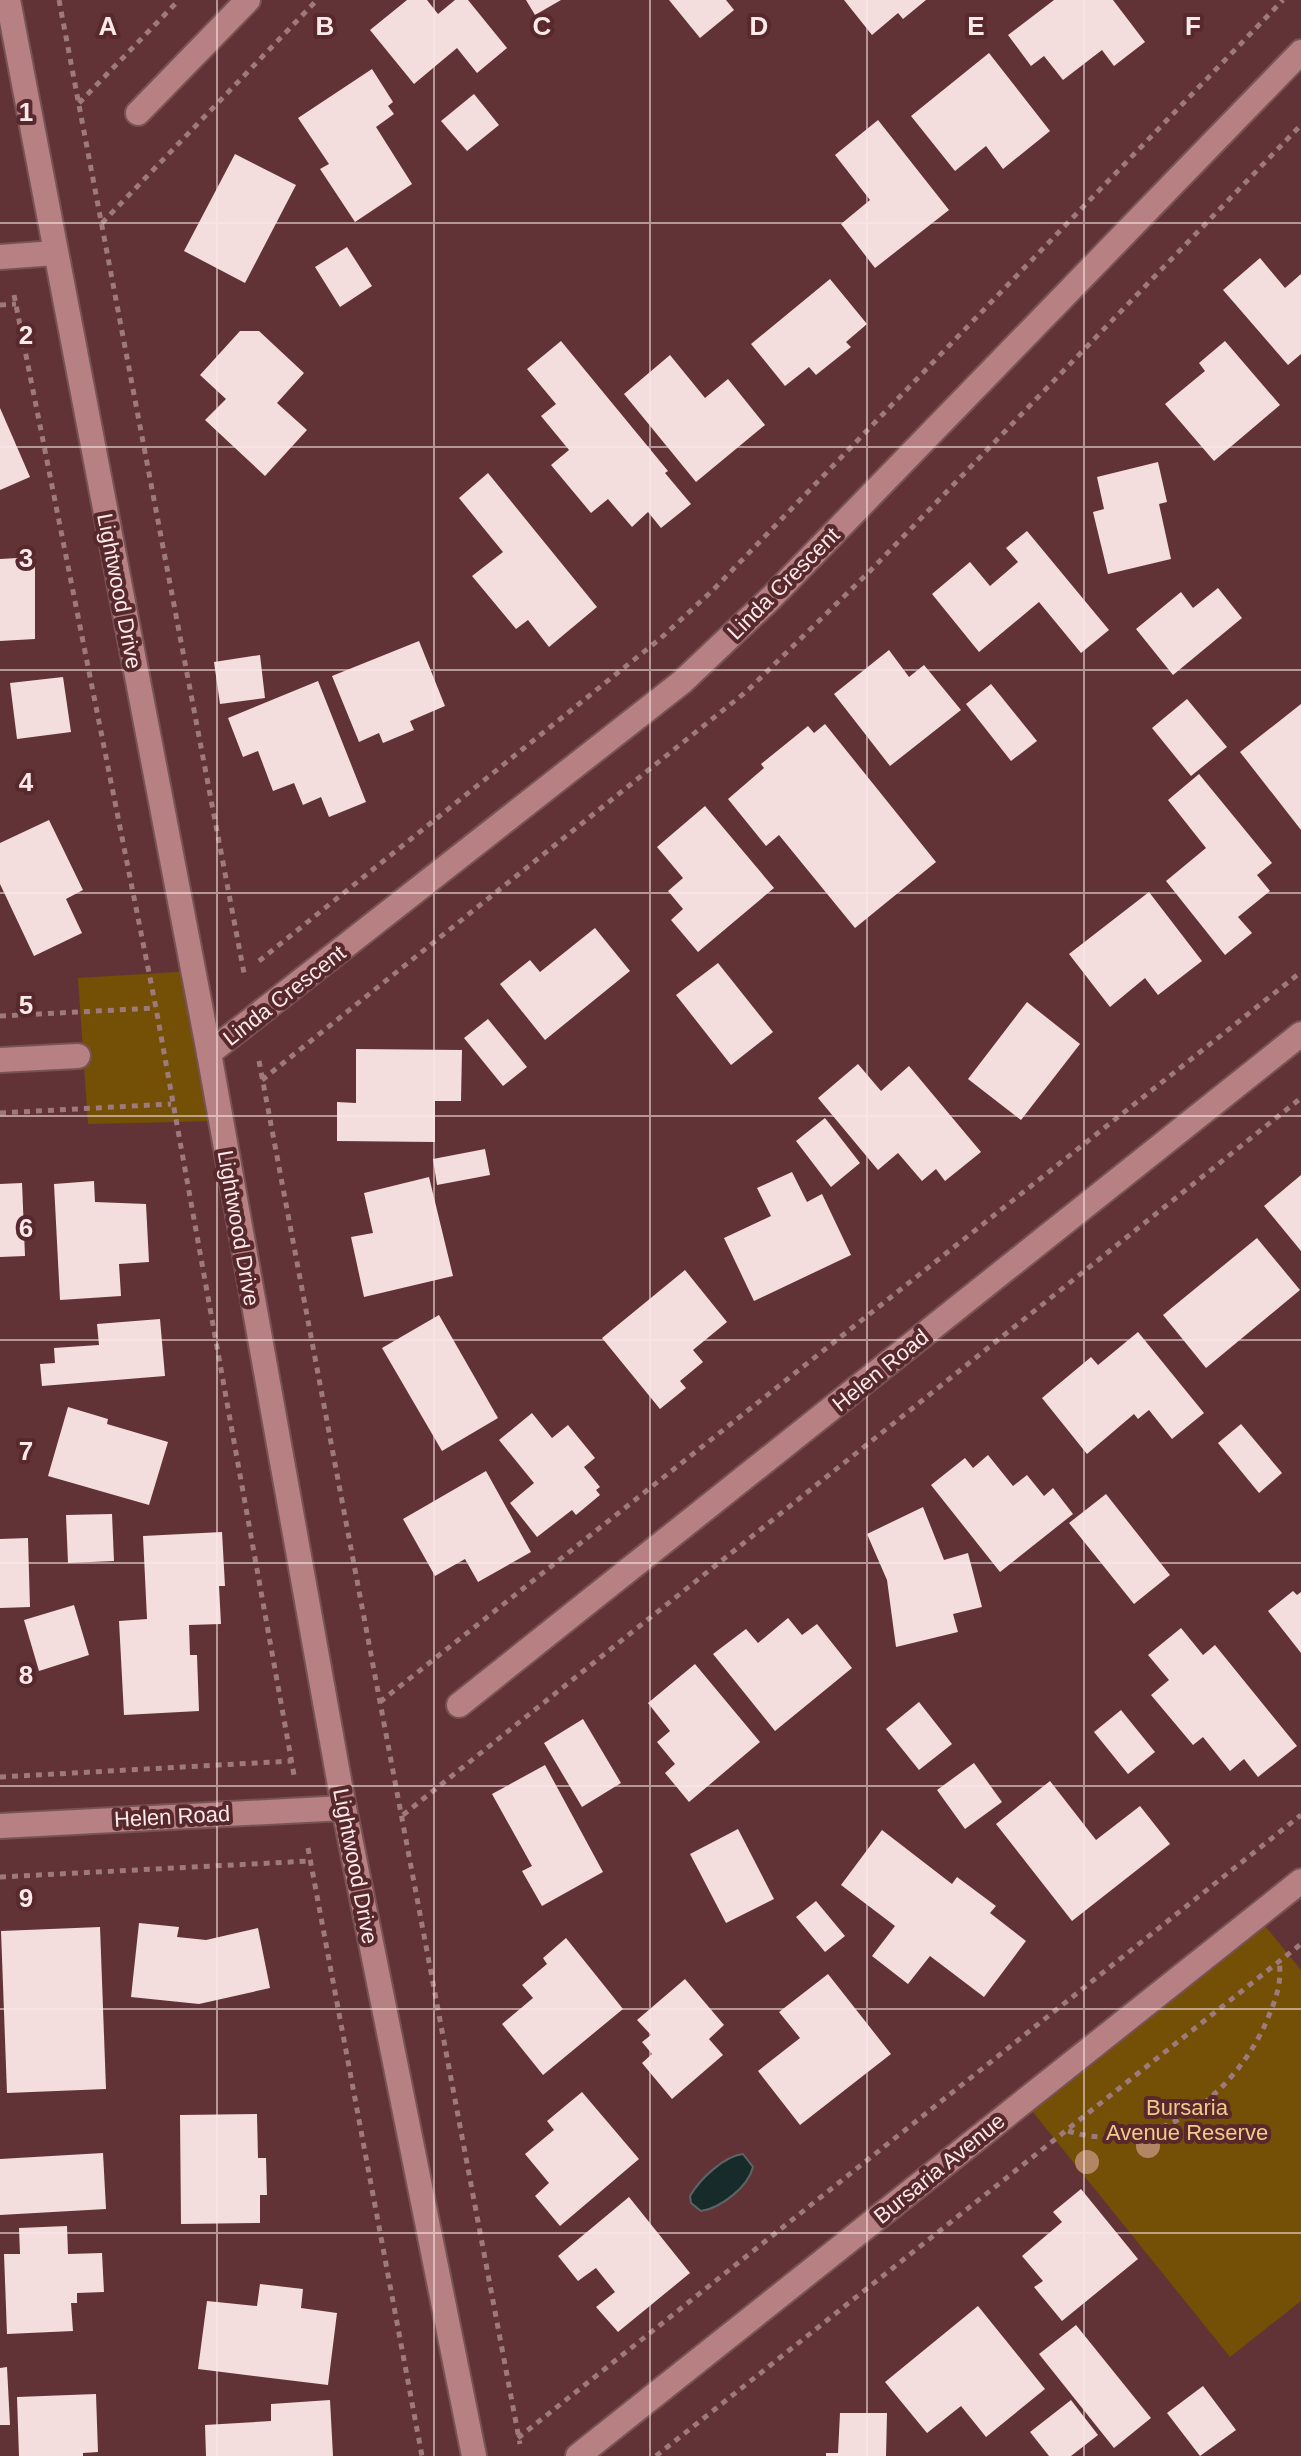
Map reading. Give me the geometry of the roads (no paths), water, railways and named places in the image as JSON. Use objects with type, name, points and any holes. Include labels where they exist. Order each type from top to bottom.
[{"type":"street","name":"Lightwood Drive","points":[[8,0],[209,1053],[344,1808],[474,2456]]},
{"type":"street","points":[[138,113],[248,0]]},
{"type":"street","name":"Linda Crescent","points":[[209,1053],[682,682],[771,598],[1301,52]]},
{"type":"street","points":[[0,257],[55,253]]},
{"type":"street","name":"Helen Road","points":[[459,1705],[1301,1034]]},
{"type":"street","points":[[0,1060],[78,1056]]},
{"type":"street","name":"Helen Road","points":[[0,1826],[344,1808]]},
{"type":"street","name":"Bursaria Avenue","points":[[578,2456],[1301,1881]]},
{"type":"water","points":[[743,2154],[753,2167],[740,2189],[709,2209],[701,2211],[691,2203],[690,2196],[706,2176],[728,2159]]},
{"type":"park label","name":"Bursaria Avenue Reserve","points":[[1187,2120]]}]
